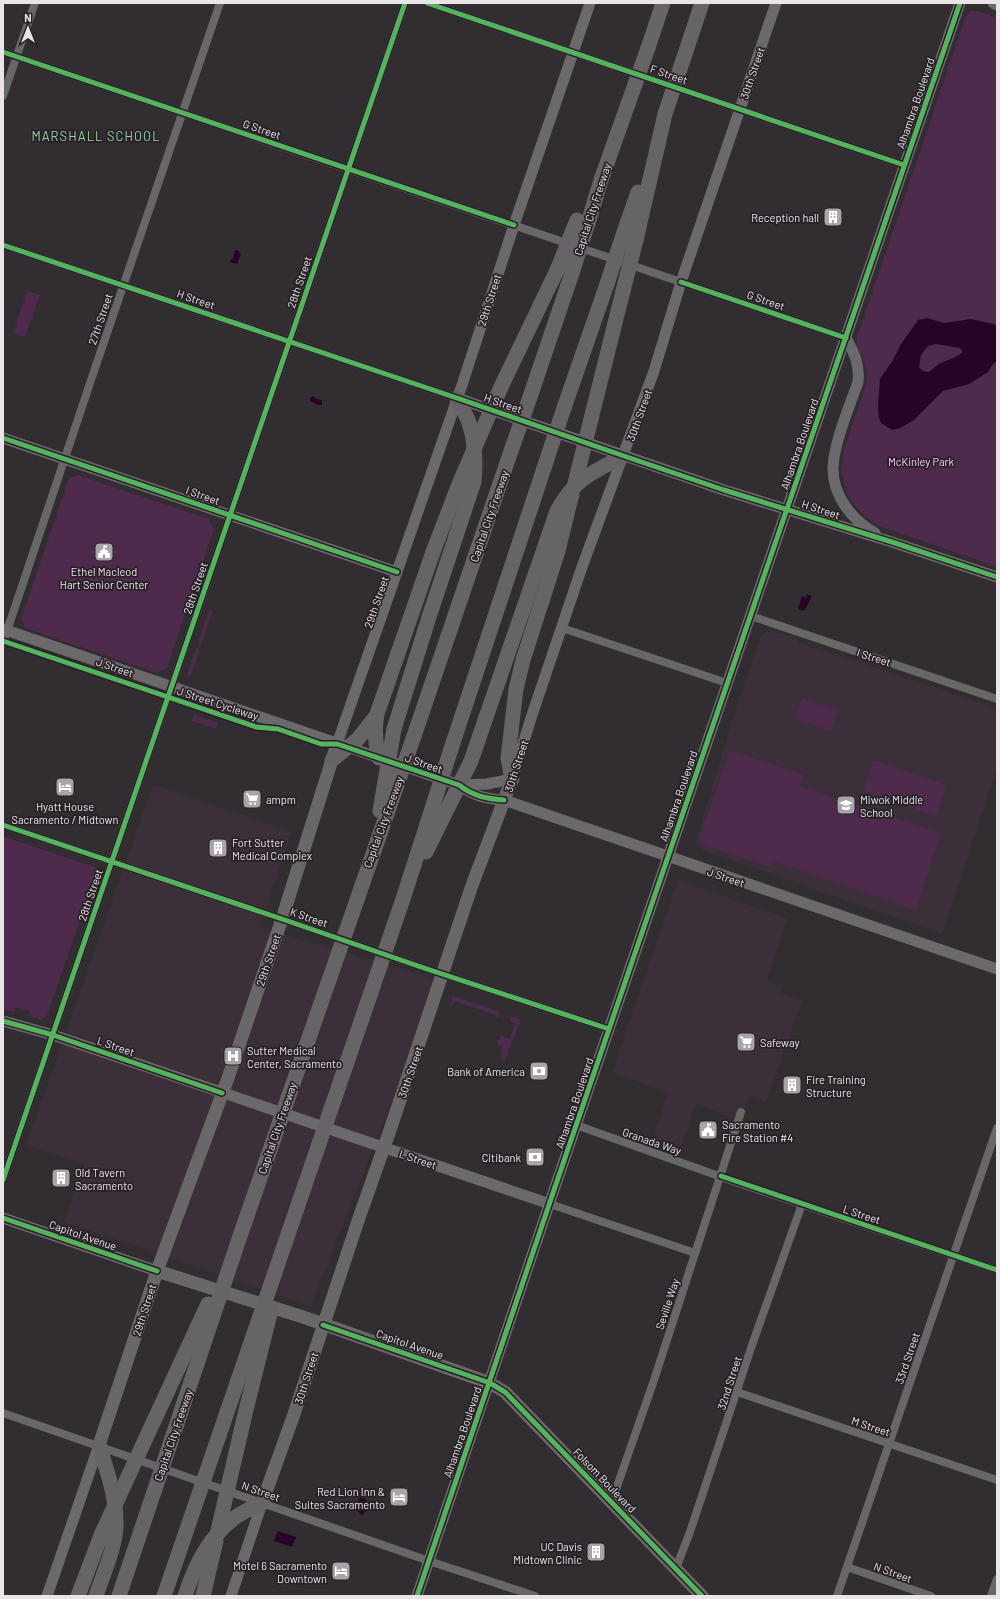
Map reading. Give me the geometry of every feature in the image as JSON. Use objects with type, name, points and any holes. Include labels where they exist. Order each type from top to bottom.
[{"type":"highway","name":"Capital City Freeway","points":[[119,1596],[240,1236],[414,736],[572,273],[583,221],[601,180],[663,3]]},
{"type":"highway","points":[[512,778],[508,758],[516,689],[523,660],[558,551],[623,291],[630,237],[665,114],[702,3]]},
{"type":"highway","points":[[379,758],[374,728],[377,714],[458,484],[500,388],[558,268],[583,221]]},
{"type":"highway","points":[[164,1596],[404,896],[564,408],[607,284],[630,237]]},
{"type":"highway","points":[[373,852],[394,729],[429,617],[474,482],[475,463],[471,434],[468,421],[457,398]]},
{"type":"highway","points":[[404,896],[471,761],[557,511],[565,496],[576,484],[586,476],[624,456]]},
{"type":"highway","points":[[332,760],[343,746],[363,733],[377,714]]},
{"type":"highway","points":[[78,1596],[102,1533],[119,1494],[240,1236]]},
{"type":"highway","points":[[204,1590],[237,1451],[244,1414],[266,1331],[286,1243]]},
{"type":"highway","points":[[96,1596],[112,1546],[116,1526],[112,1489],[99,1445]]},
{"type":"highway","points":[[185,1596],[191,1577],[208,1543],[238,1516],[262,1503]]},
{"type":"main road","name":"29th Street","points":[[343,746],[397,572],[590,3]]},
{"type":"main road","points":[[769,23],[772,3]]},
{"type":"main road","name":"30th Street","points":[[231,1596],[293,1417],[471,888],[512,778],[562,628],[654,370],[681,282],[776,3]]},
{"type":"main road","name":"Alhambra Boulevard","points":[[418,1596],[609,1029],[960,3]]},
{"type":"main road","points":[[993,3],[997,4]]},
{"type":"main road","points":[[846,338],[856,356],[859,375],[834,457],[833,468],[836,487],[850,513],[870,530],[892,542]]},
{"type":"main road","name":"H Street","points":[[457,398],[724,490],[892,542],[997,577]]},
{"type":"main road","name":"I Street","points":[[3,438],[397,572]]},
{"type":"main road","name":"J Street","points":[[5,630],[459,786],[469,793],[487,799],[504,800],[997,969]]},
{"type":"main road","name":"29th Street","points":[[47,1596],[157,1270],[222,1093],[282,918],[332,760]]},
{"type":"main road","points":[[459,786],[488,784],[512,778]]},
{"type":"main road","name":"L Street","points":[[3,1021],[53,1035],[550,1204]]},
{"type":"main road","name":"Capitol Avenue","points":[[3,1218],[323,1325],[490,1383]]},
{"type":"main road","name":"Folsom Boulevard","points":[[490,1383],[505,1392],[612,1501],[702,1596]]},
{"type":"street","points":[[3,96],[35,3]]},
{"type":"street","name":"27th Street","points":[[3,643],[5,630],[65,459],[220,3]]},
{"type":"street","name":"28th Street","points":[[3,1180],[405,3]]},
{"type":"street","name":"F Street","points":[[427,3],[904,165]]},
{"type":"street","name":"G Street","points":[[3,52],[846,338]]},
{"type":"street","name":"H Street","points":[[3,245],[457,398]]},
{"type":"street","name":"I Street","points":[[751,616],[997,699]]},
{"type":"street","points":[[562,628],[727,683]]},
{"type":"street","name":"K Street","points":[[3,825],[609,1029]]},
{"type":"street","name":"Seville Way","points":[[612,1501],[741,1112]]},
{"type":"street","name":"Granada Way","points":[[576,1126],[721,1176]]},
{"type":"street","name":"33rd Street","points":[[837,1596],[997,1128]]},
{"type":"street","name":"L Street","points":[[721,1176],[997,1270]]},
{"type":"street","name":"L Street","points":[[550,1204],[695,1253]]},
{"type":"street","name":"32nd Street","points":[[676,1568],[802,1204]]},
{"type":"street","name":"M Street","points":[[737,1392],[997,1480]]},
{"type":"street","name":"N Street","points":[[3,1413],[99,1445],[429,1561],[535,1596]]},
{"type":"street","name":"N Street","points":[[847,1567],[931,1596]]},
{"type":"street","points":[[991,1596],[997,1579]]},
{"type":"shaded area","points":[[235,250],[239,251],[241,254],[237,264],[230,262],[231,259],[233,259]]},
{"type":"shaded area","points":[[927,318],[944,323],[971,319],[997,325],[997,361],[988,372],[969,384],[943,391],[914,420],[900,428],[892,430],[881,423],[879,418],[878,408],[880,379],[893,360],[901,344],[918,320]],"holes":[[[936,344],[960,348],[963,352],[939,364],[928,372],[919,367],[921,355],[928,346]]]},
{"type":"shaded area","points":[[313,396],[322,400],[322,405],[318,405],[310,401],[310,398]]},
{"type":"shaded area","points":[[807,594],[812,596],[804,611],[798,609],[802,596],[806,598]]},
{"type":"shaded area","name":"Miwok Middle School","points":[[767,631],[792,636],[802,644],[924,683],[997,709],[997,768],[942,934],[702,850],[696,841],[734,715],[761,636]]},
{"type":"shaded area","name":"Sutter Medical Center, Sacramento","points":[[153,785],[292,832],[260,927],[435,979],[400,1080],[311,1306],[64,1222],[84,1164],[26,1146]]},
{"type":"shaded area","points":[[678,880],[788,918],[767,980],[782,987],[780,994],[802,1000],[766,1102],[750,1096],[740,1121],[696,1104],[680,1149],[653,1140],[668,1093],[612,1072]]},
{"type":"shaded area","points":[[360,1497],[366,1499],[365,1506],[368,1509],[362,1515],[356,1510]]},
{"type":"shaded area","points":[[278,1531],[296,1537],[292,1547],[274,1541]]},
{"type":"green space","name":"McKinley Park","points":[[971,11],[977,11],[997,18],[997,567],[879,526],[865,517],[852,502],[846,491],[841,471],[843,453],[867,381],[866,367],[857,344],[857,337],[966,16]]},
{"type":"green space","points":[[27,291],[40,295],[25,337],[13,333]]},
{"type":"green space","points":[[78,475],[209,519],[214,529],[167,668],[157,673],[25,628],[21,619],[69,478]]},
{"type":"green space","points":[[209,610],[213,611],[201,645],[198,643]]},
{"type":"green space","points":[[196,648],[200,649],[191,676],[187,675]]},
{"type":"green space","points":[[802,698],[838,710],[831,732],[795,719]]},
{"type":"green space","points":[[194,715],[218,723],[216,729],[192,721]]},
{"type":"green space","points":[[730,750],[804,775],[800,786],[940,833],[916,910],[775,862],[772,867],[698,843]]},
{"type":"green space","points":[[873,760],[946,785],[936,816],[863,791]]},
{"type":"green space","points":[[3,836],[98,868],[47,1016],[40,1020],[29,1016],[30,1011],[15,1007],[14,1012],[3,1010]]},
{"type":"green space","points":[[453,996],[500,1012],[497,1019],[495,1018],[496,1015],[454,1001],[451,1007]]},
{"type":"green space","points":[[511,1016],[521,1020],[505,1061],[501,1059],[502,1046],[497,1044],[501,1035],[510,1039],[515,1023],[510,1021]]},
{"type":"cycle path","name":"J Street Cycleway","points":[[3,1180],[405,3]]},
{"type":"cycle path","points":[[427,3],[904,165]]},
{"type":"cycle path","points":[[417,1596],[554,1190],[960,3]]},
{"type":"cycle path","points":[[3,52],[514,225]]},
{"type":"cycle path","points":[[3,245],[457,398],[724,490],[892,542],[997,577]]},
{"type":"cycle path","points":[[681,282],[846,338]]},
{"type":"cycle path","points":[[3,438],[397,572]]},
{"type":"cycle path","name":"J Street Cycleway","points":[[3,641],[256,727],[278,729],[321,744],[337,744],[459,785],[480,796],[504,800]]},
{"type":"cycle path","points":[[3,825],[424,968],[609,1029]]},
{"type":"cycle path","points":[[3,1021],[53,1035],[222,1093]]},
{"type":"cycle path","points":[[721,1176],[997,1270]]},
{"type":"cycle path","points":[[3,1218],[157,1271]]},
{"type":"cycle path","points":[[323,1325],[490,1383],[505,1392],[702,1596]]},
{"type":"place","name":"Reception hall","points":[[833,217]]},
{"type":"place","name":"Ethel Macleod Hart Senior Center","points":[[104,552]]},
{"type":"place","name":"Hyatt House Sacramento / Midtown","points":[[65,787]]},
{"type":"place","name":"ampm","points":[[252,799]]},
{"type":"place","name":"Miwok Middle School","points":[[846,805]]},
{"type":"place","name":"Fort Sutter Medical Complex","points":[[218,848]]},
{"type":"place","name":"Safeway","points":[[746,1042]]},
{"type":"place","name":"Sutter Medical Center, Sacramento","points":[[233,1056]]},
{"type":"place","name":"Bank of America","points":[[539,1071]]},
{"type":"place","name":"Fire Training Structure","points":[[792,1085]]},
{"type":"place","name":"Sacramento Fire Station #4","points":[[708,1130]]},
{"type":"place","name":"Citibank","points":[[535,1157]]},
{"type":"place","name":"Old Tavern Sacramento","points":[[61,1178]]},
{"type":"place","name":"Red Lion Inn & Suites Sacramento","points":[[399,1497]]},
{"type":"place","name":"UC Davis Midtown Clinic","points":[[596,1552]]},
{"type":"place","name":"Motel 6 Sacramento Downtown","points":[[341,1571]]},
{"type":"district","name":"MARSHALL SCHOOL","points":[[96,136]]}]
